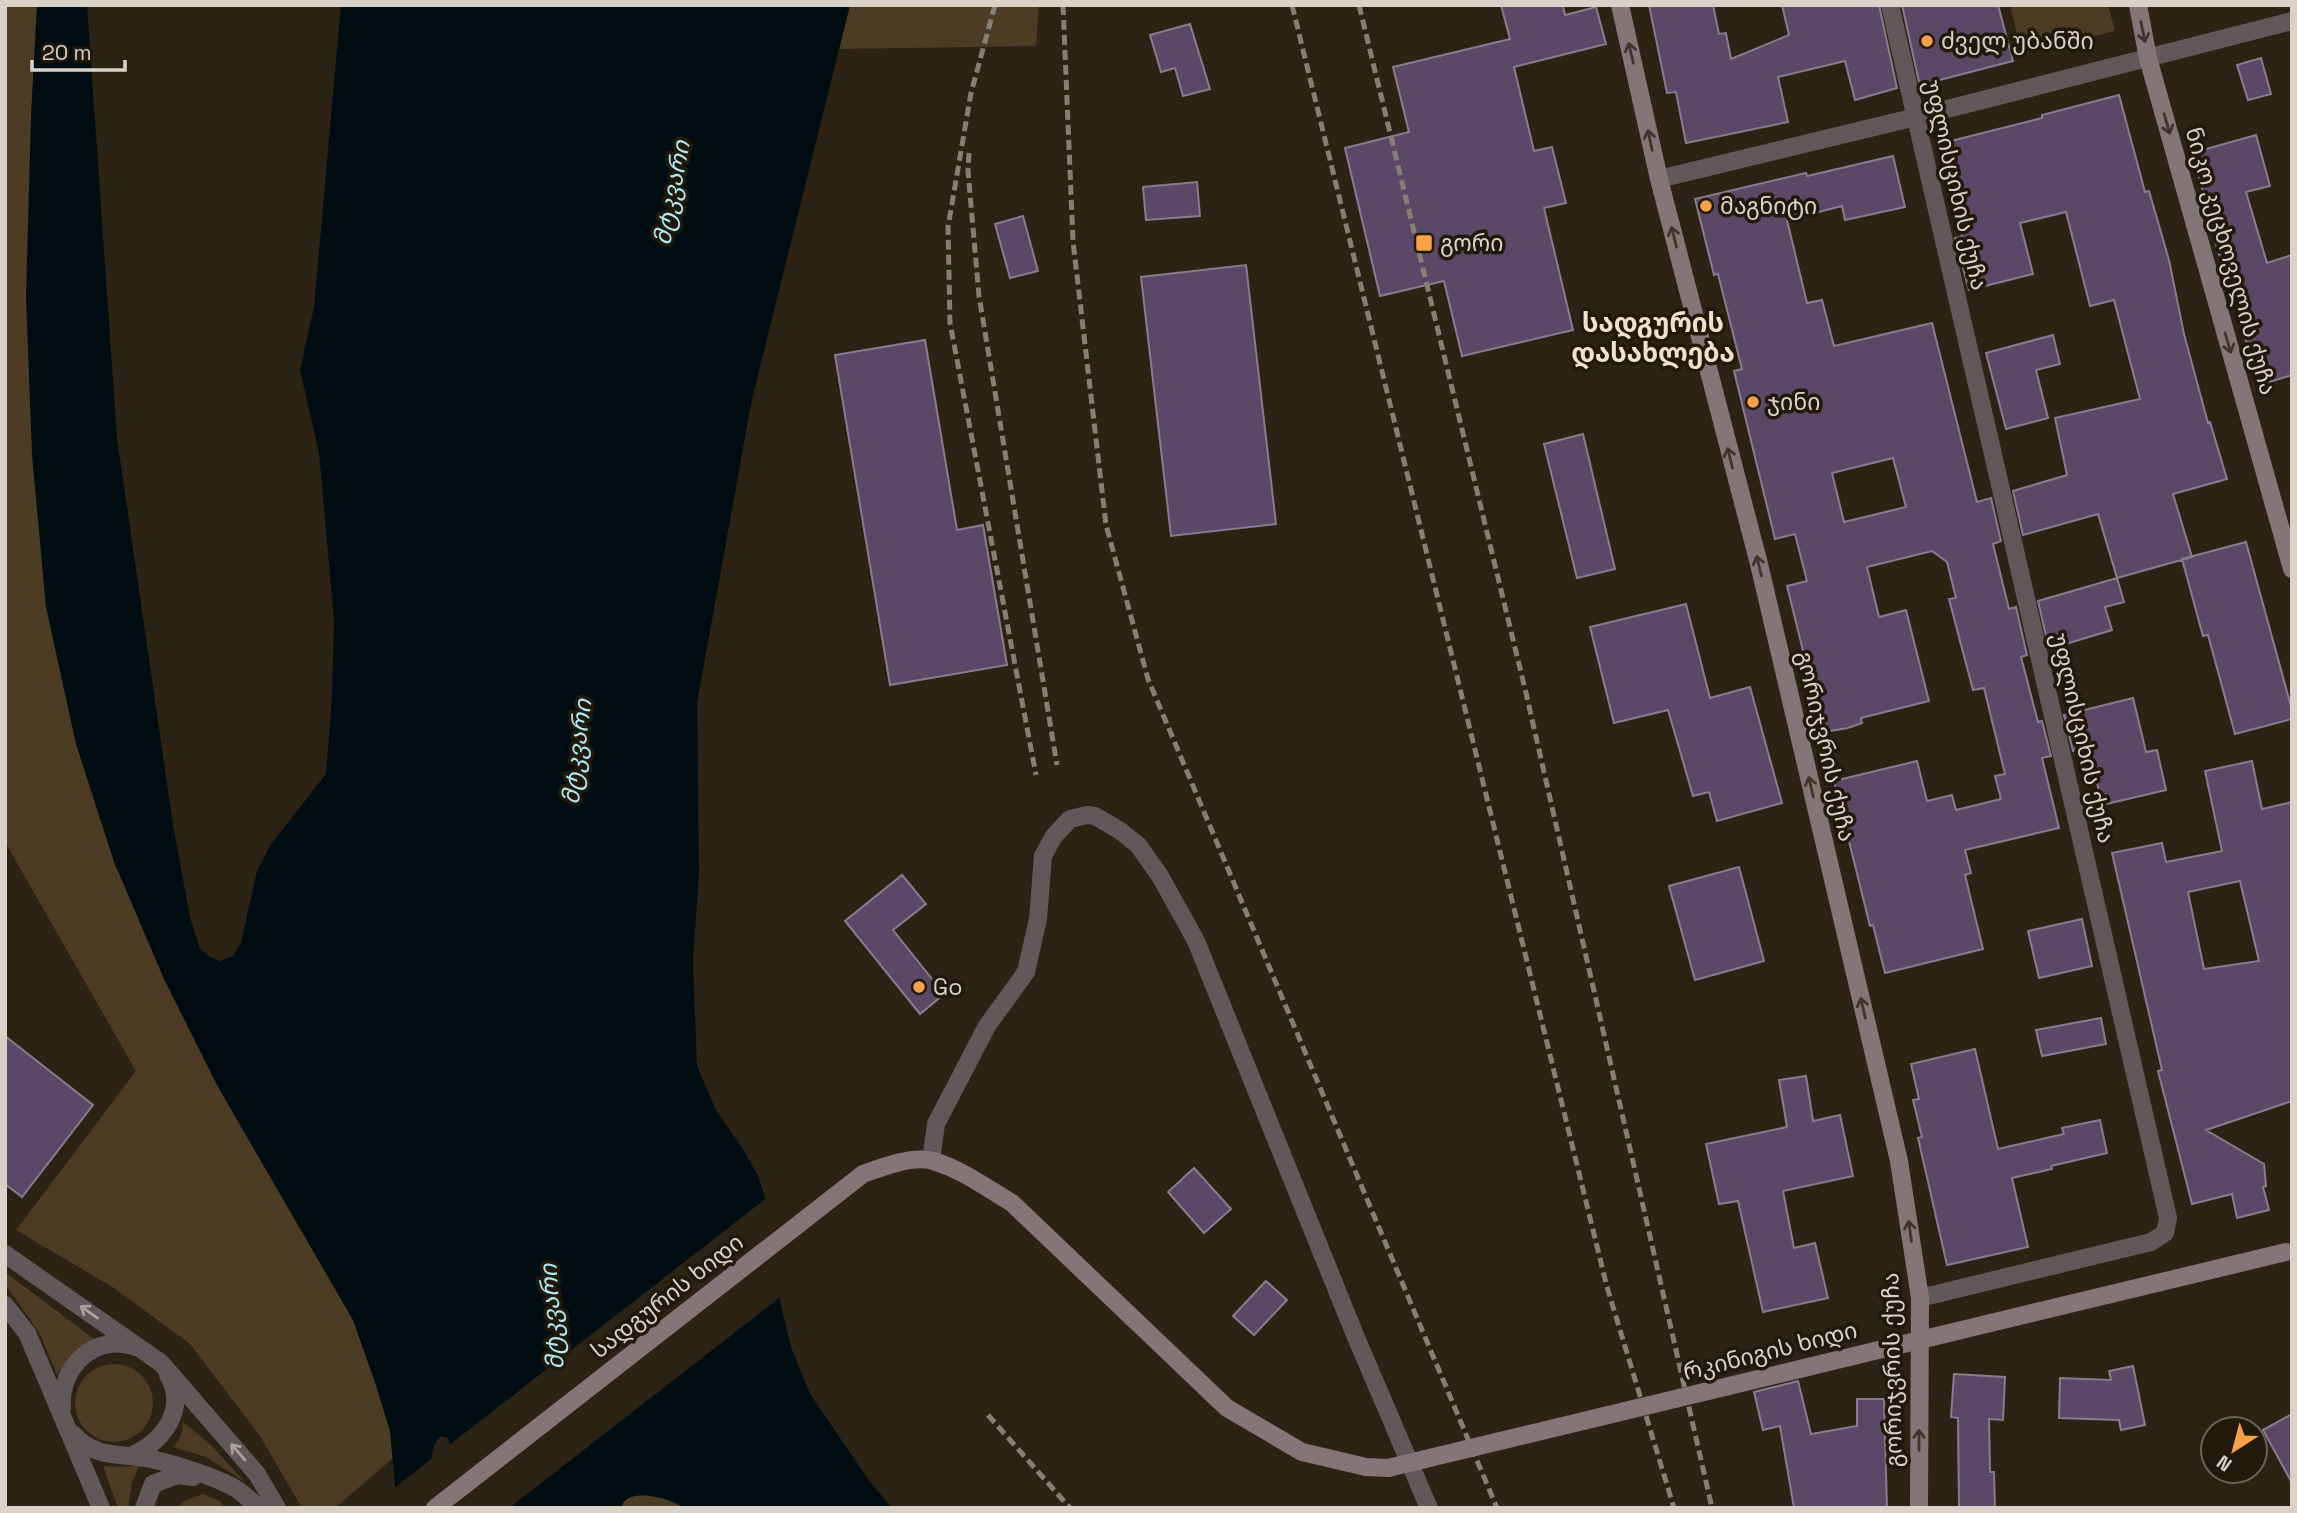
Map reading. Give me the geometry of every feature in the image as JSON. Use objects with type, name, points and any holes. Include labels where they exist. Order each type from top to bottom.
[{"type":"main road","name":"გორიჯვრის ქუჩა","points":[[1620,5],[1659,179],[1759,564],[1896,1148],[1920,1298],[1919,1508]]},
{"type":"main road","name":"ნიკო კეცხოველის ქუჩა","points":[[2138,5],[2148,58],[2292,569]]},
{"type":"main road","name":"სადგურის ხიდი","points":[[435,1508],[863,1174],[892,1163],[931,1160]]},
{"type":"main road","name":"რკინიგის ხიდი","points":[[931,1160],[974,1179],[1012,1203],[1227,1408],[1302,1452],[1366,1467],[1388,1468],[2289,1251]]},
{"type":"street","name":"უფლისციხის ქუჩა","points":[[1890,5],[2168,1218],[2165,1233],[2151,1242],[1920,1298]]},
{"type":"street","points":[[1659,179],[1916,117],[2292,20]]},
{"type":"street","points":[[931,1160],[936,1124],[987,1026],[1026,972],[1038,919],[1043,856],[1054,836],[1070,819],[1095,816],[1138,845],[1160,876],[1196,941],[1355,1335],[1429,1508]]},
{"type":"street","points":[[5,1254],[161,1363],[257,1474],[277,1508]]},
{"type":"street","points":[[5,1305],[27,1333],[101,1508]]},
{"type":"street","points":[[145,1351],[128,1344],[109,1344],[91,1350],[76,1361],[66,1377],[61,1395],[66,1422],[82,1444],[97,1452],[158,1460],[236,1489],[259,1508]]},
{"type":"street","points":[[144,1508],[153,1484],[162,1435],[171,1418],[174,1399],[171,1380],[161,1363]]},
{"type":"street","points":[[133,1455],[149,1447],[162,1435]]},
{"type":"street","points":[[153,1484],[177,1475],[214,1480]]},
{"type":"shaded area","points":[[5,5],[37,5],[31,118],[164,979],[217,1085],[353,1320],[390,1431],[393,1458],[335,1508],[302,1508],[260,1436],[190,1344],[114,1288],[16,1230],[136,1071],[5,842]]},
{"type":"shaded area","points":[[850,5],[1039,5],[1036,46],[839,49]]},
{"type":"shaded area","points":[[2010,5],[2108,5],[2115,31],[2022,54]]},
{"type":"shaded area","points":[[5,1272],[97,1341],[74,1354],[57,1375],[40,1334],[5,1284]]},
{"type":"shaded area","points":[[114,1364],[129,1367],[141,1376],[150,1388],[153,1403],[150,1418],[141,1430],[129,1439],[114,1442],[99,1439],[87,1430],[78,1418],[75,1403],[78,1388],[87,1376],[99,1367]]},
{"type":"shaded area","points":[[182,1421],[211,1445],[245,1482],[206,1457],[173,1447],[181,1435]]},
{"type":"shaded area","points":[[141,1462],[132,1482],[128,1508],[118,1508],[103,1466],[128,1467]]},
{"type":"shaded area","points":[[203,1494],[220,1501],[225,1508],[177,1508],[184,1501]]},
{"type":"shaded area","points":[[645,1495],[674,1501],[684,1508],[621,1508],[627,1498]]},
{"type":"water","name":"მტკვარი","points":[[37,5],[87,5],[117,438],[173,825],[190,917],[200,949],[220,961],[233,956],[241,943],[257,871],[271,844],[326,774],[334,620],[319,453],[300,370],[314,307],[341,5],[850,5],[751,404],[697,703],[699,874],[693,961],[697,1066],[716,1110],[758,1176],[770,1213],[768,1229],[791,1347],[810,1394],[868,1479],[892,1508],[684,1508],[659,1498],[640,1495],[625,1501],[621,1508],[467,1508],[448,1438],[441,1436],[433,1450],[432,1477],[397,1508],[390,1431],[353,1320],[217,1085],[164,979],[114,862],[76,744],[46,607],[32,455],[26,296]]},
{"type":"pier","points":[[768,1197],[773,1213],[772,1229],[783,1295],[509,1508],[464,1508],[448,1446]]},
{"type":"pier","points":[[435,1456],[439,1508],[394,1508],[392,1490]]},
{"type":"building","points":[[1501,5],[1563,5],[1565,15],[1596,7],[1606,44],[1514,67],[1534,151],[1552,147],[1566,203],[1544,208],[1573,330],[1462,356],[1444,281],[1380,296],[1345,148],[1409,132],[1393,67],[1510,39]]},
{"type":"building","points":[[1649,5],[1713,5],[1719,34],[1726,33],[1731,59],[1789,35],[1782,5],[1879,5],[1897,88],[1855,100],[1845,61],[1778,77],[1788,122],[1686,143],[1676,92],[1667,93]]},
{"type":"building","points":[[1902,5],[1998,5],[2013,61],[1924,84],[1923,81],[1919,82]]},
{"type":"building","points":[[1190,24],[1210,89],[1183,96],[1175,68],[1161,72],[1150,35]]},
{"type":"building","points":[[2261,58],[2271,94],[2248,100],[2237,65]]},
{"type":"building","points":[[2119,95],[2145,192],[2149,191],[2169,260],[2184,334],[2208,423],[2210,422],[2227,479],[2173,494],[2192,557],[2117,578],[2098,514],[2023,535],[2013,491],[2067,475],[2055,418],[2140,399],[2114,300],[2090,306],[2066,212],[2020,223],[2033,274],[1969,290],[1955,238],[1962,237],[1939,144]]},
{"type":"building","points":[[2256,135],[2270,186],[2246,192],[2267,263],[2292,255],[2292,375],[2263,384],[2254,356],[2251,357],[2214,238],[2216,237],[2192,153]]},
{"type":"building","points":[[1893,156],[1905,207],[1845,220],[1842,206],[1787,220],[1807,303],[1822,300],[1834,346],[1932,323],[1977,502],[1991,498],[2001,541],[1993,544],[2009,609],[2016,607],[2027,655],[2021,657],[2038,722],[2042,721],[2051,756],[2042,758],[2059,828],[1965,850],[1971,873],[1965,875],[1983,949],[1885,973],[1873,925],[1870,926],[1834,781],[1917,761],[1927,801],[1952,795],[1956,810],[2001,799],[1995,776],[2005,774],[1984,688],[1973,690],[1949,599],[1956,598],[1947,562],[1932,551],[1867,567],[1879,617],[1906,610],[1929,701],[1861,718],[1862,723],[1848,728],[1823,732],[1787,586],[1807,581],[1795,534],[1775,539],[1734,371],[1742,369],[1718,274],[1714,275],[1695,199],[1806,173],[1807,176]],"holes":[[[1893,458],[1906,507],[1844,522],[1832,473]]]},
{"type":"building","points":[[1197,182],[1200,216],[1146,220],[1143,187]]},
{"type":"building","points":[[1023,216],[1038,271],[1010,278],[995,224]]},
{"type":"building","points":[[1246,265],[1276,524],[1171,536],[1141,277]]},
{"type":"building","points":[[2053,335],[2060,364],[2036,370],[2048,418],[2006,429],[1986,353]]},
{"type":"building","points":[[925,340],[957,530],[983,525],[1007,665],[890,685],[835,355]]},
{"type":"building","points":[[1583,434],[1615,569],[1577,578],[1544,444]]},
{"type":"building","points":[[2246,542],[2292,710],[2292,719],[2235,734],[2208,635],[2203,636],[2182,559]]},
{"type":"building","points":[[2117,578],[2124,602],[2105,607],[2112,630],[2049,649],[2038,601]]},
{"type":"building","points":[[1686,604],[1710,698],[1750,687],[1782,803],[1717,821],[1709,792],[1693,796],[1668,710],[1614,723],[1590,627]]},
{"type":"building","points":[[2133,698],[2146,752],[2157,750],[2166,790],[2102,805],[2089,747],[2073,751],[2064,715]]},
{"type":"building","points":[[2252,761],[2262,809],[2292,802],[2292,1101],[2206,1130],[2264,1164],[2266,1186],[2263,1187],[2269,1210],[2237,1218],[2232,1194],[2192,1204],[2158,1071],[2162,1070],[2112,853],[2162,843],[2166,862],[2222,851],[2205,771]],"holes":[[[2240,881],[2259,961],[2204,969],[2188,892]]]},
{"type":"building","points":[[1739,867],[1764,961],[1695,980],[1669,886]]},
{"type":"building","points":[[902,875],[926,904],[893,930],[944,994],[920,1014],[845,921]]},
{"type":"building","points":[[2082,919],[2092,966],[2039,978],[2028,931]]},
{"type":"building","points":[[2101,1018],[2106,1044],[2042,1056],[2036,1030]]},
{"type":"building","points":[[5,1036],[93,1105],[22,1197],[5,1184]]},
{"type":"building","points":[[1975,1049],[1998,1149],[2064,1134],[2062,1128],[2100,1120],[2107,1153],[2012,1178],[2028,1247],[1947,1265],[1918,1138],[1922,1137],[1913,1100],[1919,1099],[1911,1064]]},
{"type":"building","points":[[1806,1076],[1813,1121],[1840,1115],[1853,1176],[1783,1191],[1794,1248],[1815,1243],[1828,1298],[1763,1312],[1738,1201],[1719,1204],[1706,1144],[1787,1127],[1779,1080]]},
{"type":"building","points":[[1194,1168],[1231,1209],[1204,1233],[1168,1192]]},
{"type":"building","points":[[1266,1281],[1287,1300],[1254,1335],[1233,1316]]},
{"type":"building","points":[[2133,1366],[2145,1425],[2121,1430],[2119,1420],[2059,1418],[2060,1378],[2111,1380],[2109,1371]]},
{"type":"building","points":[[1954,1374],[2005,1377],[2003,1420],[1989,1419],[1990,1472],[1994,1472],[1995,1508],[1959,1508],[1958,1418],[1951,1417]]},
{"type":"building","points":[[1798,1381],[1811,1434],[1857,1426],[1857,1399],[1884,1399],[1887,1508],[1794,1508],[1780,1426],[1763,1430],[1754,1392]]},
{"type":"building","points":[[2292,1414],[2292,1483],[2269,1441],[2269,1427]]},
{"type":"railway","points":[[995,5],[971,93],[948,227],[950,323],[1036,775]]},
{"type":"railway","points":[[1063,5],[1073,241],[1106,525],[1148,679],[1497,1508]]},
{"type":"railway","points":[[1292,5],[1607,1287],[1674,1508]]},
{"type":"railway","points":[[1359,5],[1526,693],[1712,1508]]},
{"type":"railway","points":[[969,153],[968,171],[979,296],[1057,765]]},
{"type":"railway","points":[[988,1415],[1070,1508]]},
{"type":"place","name":"ძველ უბანში","points":[[1927,41]]},
{"type":"place","name":"მაგნიტი","points":[[1706,206]]},
{"type":"place","name":"გორი","points":[[1424,243]]},
{"type":"place","name":"ჯინი","points":[[1753,402]]},
{"type":"place","name":"Go","points":[[919,987]]},
{"type":"district","name":"სადგურის დასახლება","points":[[1653,338]]}]
